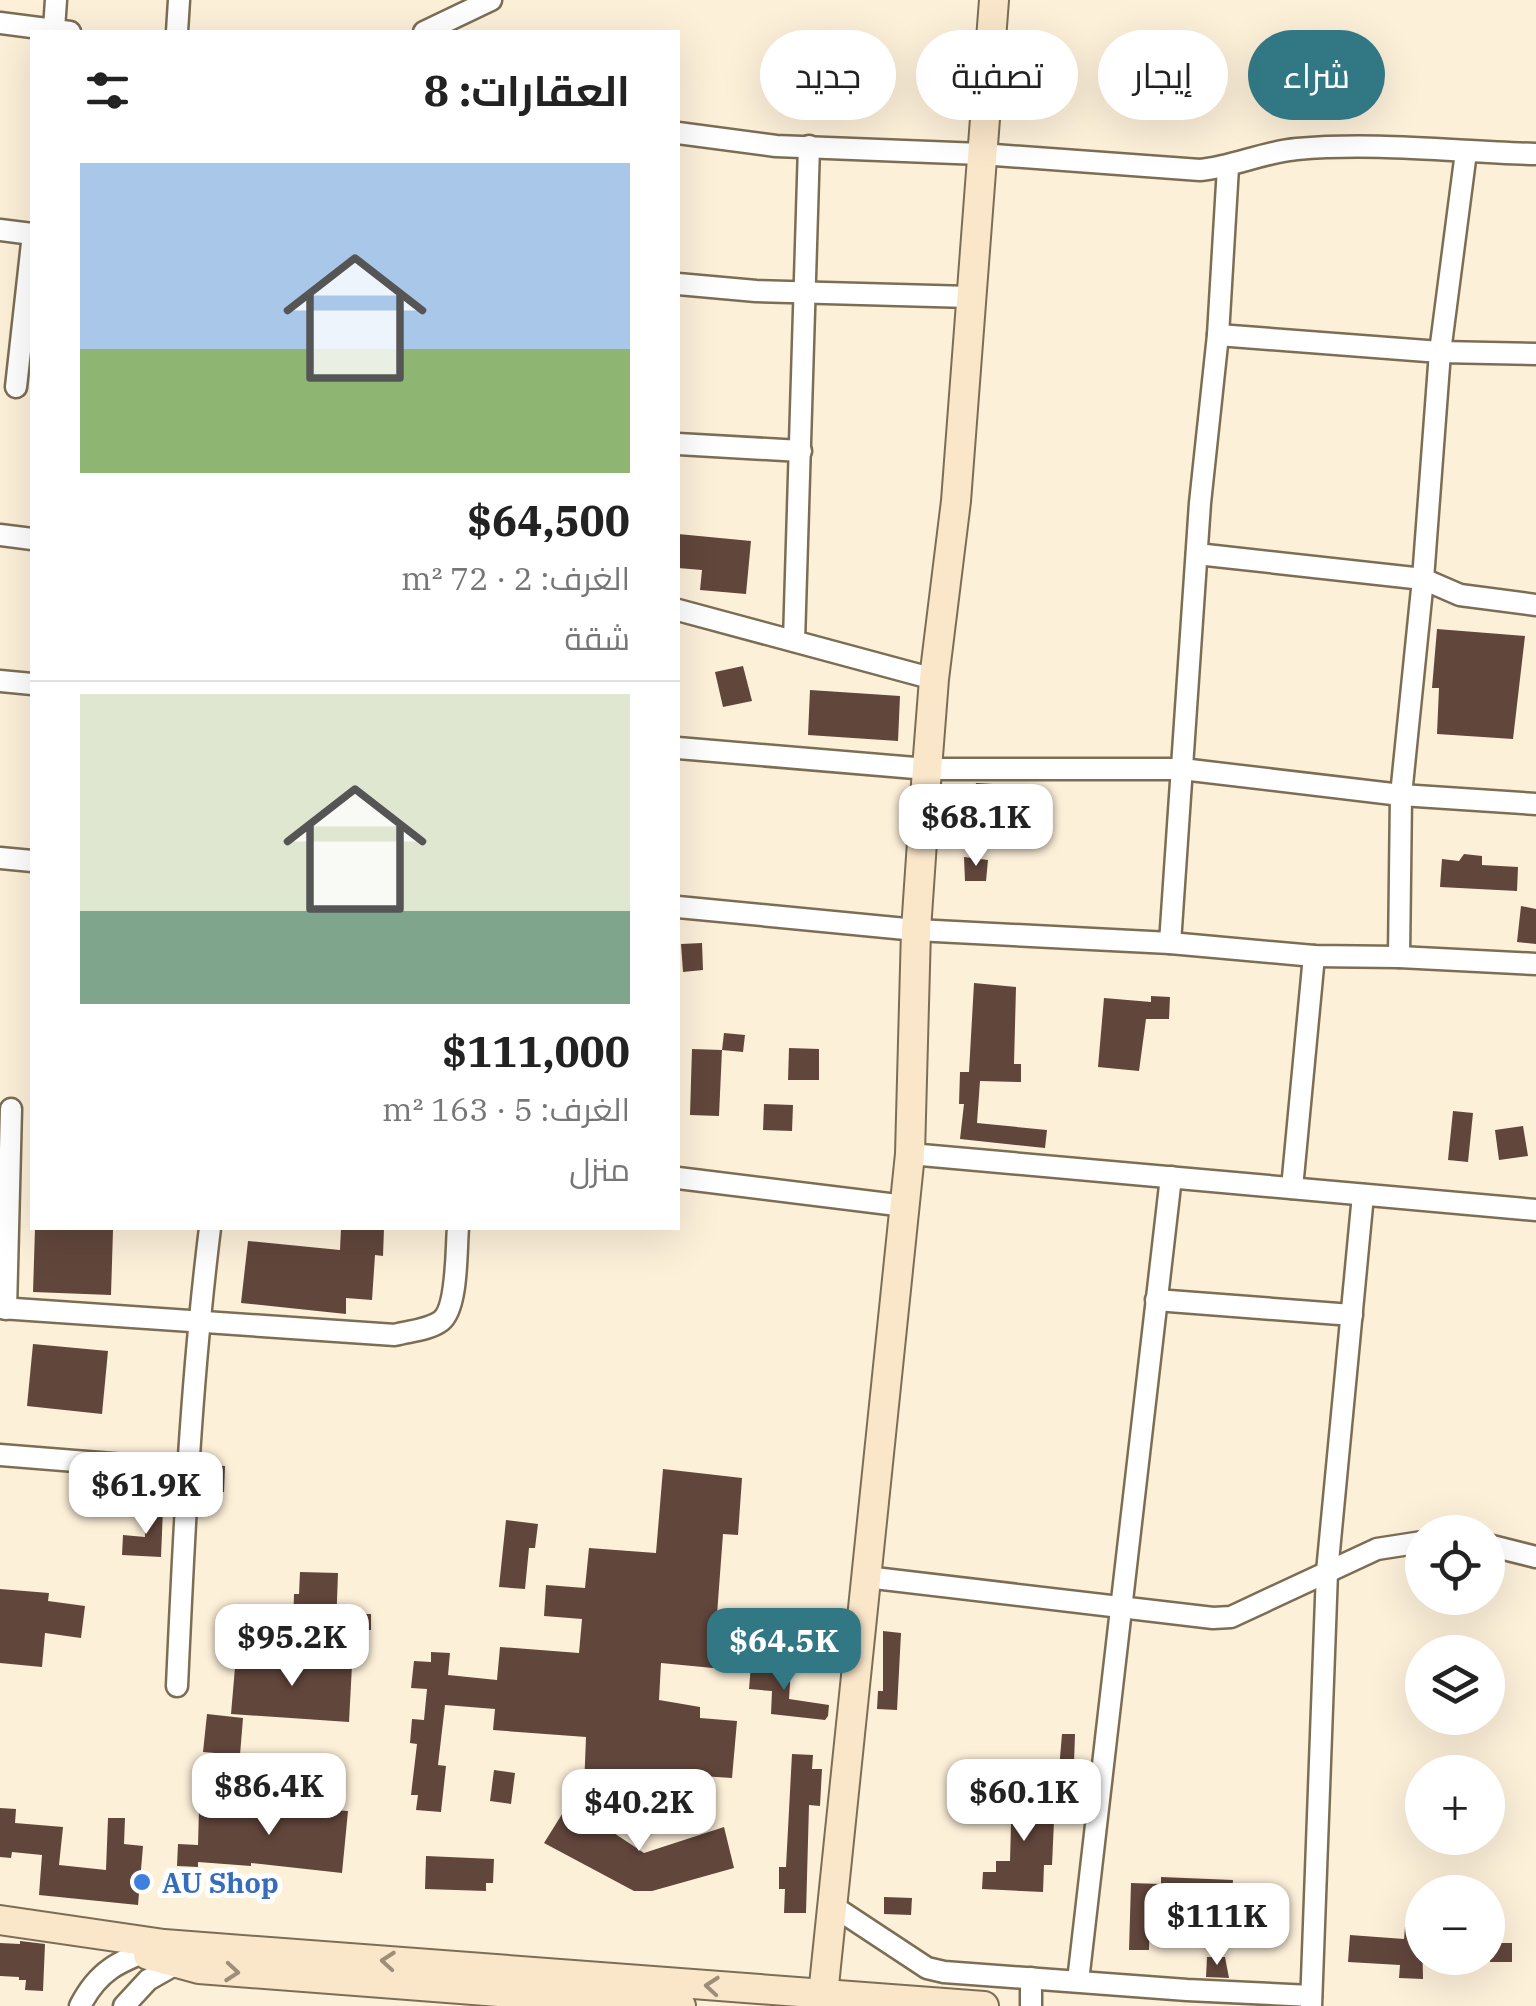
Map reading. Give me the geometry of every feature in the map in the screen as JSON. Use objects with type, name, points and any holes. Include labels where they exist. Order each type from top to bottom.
[{"type":"street","points":[[56,0],[62,30]]},
{"type":"street","points":[[177,30],[179,0]]},
{"type":"street","points":[[428,30],[492,0]]},
{"type":"street","points":[[824,1994],[910,1154],[916,930],[927,769],[956,500],[994,0]]},
{"type":"street","points":[[0,23],[54,30]]},
{"type":"street","points":[[680,133],[776,146],[982,154],[1200,170],[1228,167],[1257,156],[1296,149],[1414,146],[1536,154]]},
{"type":"street","points":[[794,641],[809,146]]},
{"type":"street","points":[[1399,956],[1402,796],[1440,352],[1466,152]]},
{"type":"street","points":[[1170,943],[1228,167]]},
{"type":"street","points":[[0,230],[30,234]]},
{"type":"street","points":[[16,388],[30,261]]},
{"type":"street","points":[[680,284],[806,294],[970,298]]},
{"type":"street","points":[[1218,336],[1440,352],[1536,354]]},
{"type":"street","points":[[680,444],[801,451]]},
{"type":"street","points":[[0,534],[30,539]]},
{"type":"street","points":[[1197,554],[1423,579],[1460,595],[1536,605]]},
{"type":"street","points":[[680,611],[934,679]]},
{"type":"street","points":[[0,681],[30,684]]},
{"type":"street","points":[[680,748],[927,769],[1182,769],[1402,796],[1536,804]]},
{"type":"street","points":[[0,858],[30,860]]},
{"type":"street","points":[[680,907],[916,930],[1170,943],[1314,956],[1399,956],[1536,964]]},
{"type":"street","points":[[1292,1188],[1314,956]]},
{"type":"street","points":[[30,1112],[5,1109],[3,1308],[395,1335],[445,1319],[451,1306],[458,1230]]},
{"type":"street","points":[[910,1154],[1536,1210]]},
{"type":"street","points":[[1078,1981],[1171,1177]]},
{"type":"street","points":[[680,1178],[905,1206]]},
{"type":"street","points":[[832,1906],[927,1968],[944,1972],[1078,1981],[1186,1998],[1311,2001],[1327,1572],[1363,1195]]},
{"type":"street","points":[[177,1686],[186,1470],[210,1230]]},
{"type":"street","points":[[1156,1300],[1352,1315]]},
{"type":"street","points":[[0,1455],[186,1470]]},
{"type":"street","points":[[866,1577],[1231,1617],[1378,1550],[1405,1545]]},
{"type":"street","points":[[1505,1550],[1536,1558]]},
{"type":"street","points":[[0,1920],[105,1936],[172,1952],[667,1997]]},
{"type":"street","points":[[80,2006],[92,1982],[113,1966],[172,1952]]},
{"type":"street","points":[[124,2006],[172,1952]]},
{"type":"street","points":[[290,1965],[454,1998],[824,1994],[984,2006]]},
{"type":"street","points":[[1030,1978],[1032,2006]]},
{"type":"building","points":[[680,534],[751,541],[746,594],[700,590],[702,570],[680,568]]},
{"type":"building","points":[[1437,629],[1525,636],[1513,739],[1437,734],[1439,688],[1432,688]]},
{"type":"building","points":[[743,666],[752,701],[723,707],[715,672]]},
{"type":"building","points":[[810,690],[900,696],[898,741],[808,735]]},
{"type":"building","points":[[976,783],[993,784],[988,810],[971,808]]},
{"type":"building","points":[[1464,854],[1482,856],[1482,865],[1518,867],[1517,891],[1440,887],[1442,859],[1459,861]]},
{"type":"building","points":[[964,857],[988,860],[986,881],[965,881]]},
{"type":"building","points":[[1521,906],[1536,909],[1536,944],[1517,942]]},
{"type":"building","points":[[702,943],[703,970],[683,972],[681,944]]},
{"type":"building","points":[[974,983],[1016,987],[1014,1064],[1021,1064],[1021,1082],[980,1081],[977,1123],[1047,1130],[1045,1148],[960,1139],[964,1104],[959,1104],[960,1072],[969,1072]]},
{"type":"building","points":[[1151,996],[1170,997],[1169,1019],[1146,1019],[1139,1071],[1098,1067],[1104,998],[1151,1002]]},
{"type":"building","points":[[724,1033],[745,1035],[743,1052],[722,1050]]},
{"type":"building","points":[[789,1048],[819,1049],[819,1080],[788,1080]]},
{"type":"building","points":[[692,1049],[722,1050],[719,1116],[690,1115]]},
{"type":"building","points":[[764,1104],[793,1105],[792,1131],[763,1130]]},
{"type":"building","points":[[1453,1111],[1473,1113],[1468,1162],[1448,1160]]},
{"type":"building","points":[[1523,1126],[1528,1156],[1499,1160],[1495,1130]]},
{"type":"building","points":[[35,1230],[113,1230],[111,1295],[33,1292]]},
{"type":"building","points":[[341,1230],[384,1230],[383,1256],[375,1255],[372,1300],[346,1298],[346,1314],[241,1303],[248,1241],[340,1250]]},
{"type":"building","points":[[33,1344],[108,1351],[102,1414],[27,1406]]},
{"type":"building","points":[[205,1465],[225,1466],[224,1492],[204,1492]]},
{"type":"building","points":[[663,1469],[742,1478],[738,1535],[723,1534],[713,1668],[661,1663],[659,1700],[700,1707],[700,1718],[737,1721],[732,1778],[701,1776],[699,1800],[584,1788],[586,1737],[493,1730],[495,1709],[445,1705],[438,1765],[446,1766],[441,1812],[416,1810],[418,1795],[411,1795],[417,1744],[410,1743],[412,1719],[424,1720],[427,1689],[411,1688],[414,1661],[431,1662],[431,1652],[450,1653],[448,1675],[497,1680],[500,1647],[579,1653],[582,1619],[544,1616],[546,1585],[585,1588],[589,1548],[656,1553]]},
{"type":"building","points":[[163,1509],[161,1557],[122,1555],[123,1535],[145,1537],[144,1510]]},
{"type":"building","points":[[506,1520],[538,1524],[535,1548],[529,1548],[525,1589],[499,1587]]},
{"type":"building","points":[[300,1572],[338,1573],[336,1628],[293,1627],[294,1594],[299,1594]]},
{"type":"building","points":[[0,1589],[49,1593],[48,1601],[85,1606],[81,1638],[45,1633],[42,1667],[0,1663]]},
{"type":"building","points":[[341,1614],[371,1614],[371,1630],[341,1630]]},
{"type":"building","points":[[883,1631],[901,1633],[897,1710],[877,1709],[878,1691],[883,1691]]},
{"type":"building","points":[[236,1656],[352,1665],[349,1722],[231,1714]]},
{"type":"building","points":[[751,1665],[791,1668],[789,1699],[829,1705],[828,1716],[825,1720],[771,1714],[772,1691],[749,1689]]},
{"type":"building","points":[[207,1714],[243,1718],[240,1755],[203,1752]]},
{"type":"building","points":[[1062,1734],[1075,1734],[1073,1793],[1041,1793],[1043,1769],[1059,1769]]},
{"type":"building","points":[[792,1754],[813,1755],[812,1769],[822,1769],[820,1806],[809,1805],[806,1913],[784,1913],[785,1889],[779,1889],[779,1867],[786,1867]]},
{"type":"building","points":[[494,1770],[515,1773],[511,1804],[490,1801]]},
{"type":"building","points":[[1003,1796],[1055,1799],[1052,1865],[1044,1865],[1043,1892],[982,1889],[983,1872],[996,1872],[996,1861],[1010,1861],[1011,1824],[992,1822],[993,1805],[1003,1805]]},
{"type":"building","points":[[569,1803],[644,1853],[724,1827],[734,1868],[652,1891],[634,1891],[544,1843]]},
{"type":"building","points":[[224,1804],[348,1811],[342,1873],[251,1863],[198,1862],[198,1867],[177,1866],[178,1844],[198,1845],[199,1809],[224,1809]]},
{"type":"building","points":[[0,1808],[16,1809],[15,1823],[63,1827],[59,1865],[106,1870],[108,1818],[125,1818],[124,1844],[143,1846],[138,1905],[39,1895],[42,1855],[12,1852],[11,1858],[0,1857]]},
{"type":"building","points":[[426,1856],[494,1859],[493,1883],[486,1883],[486,1891],[425,1889]]},
{"type":"building","points":[[1161,1877],[1233,1880],[1232,1894],[1250,1895],[1249,1910],[1150,1904],[1149,1950],[1129,1950],[1131,1883],[1161,1884]]},
{"type":"building","points":[[884,1897],[912,1898],[911,1915],[884,1914]]},
{"type":"building","points":[[1405,1927],[1405,1975],[1423,1975],[1423,1979],[1399,1978],[1400,1965],[1348,1962],[1350,1935],[1404,1939]]},
{"type":"building","points":[[0,1943],[45,1944],[43,1991],[25,1990],[26,1980],[19,1977],[0,1976]]},
{"type":"building","points":[[1505,1943],[1512,1943],[1512,1962],[1505,1962]]},
{"type":"building","points":[[1207,1957],[1225,1957],[1229,1978],[1206,1977]]},
{"type":"place","name":"AU Shop","points":[[142,1882]]}]
